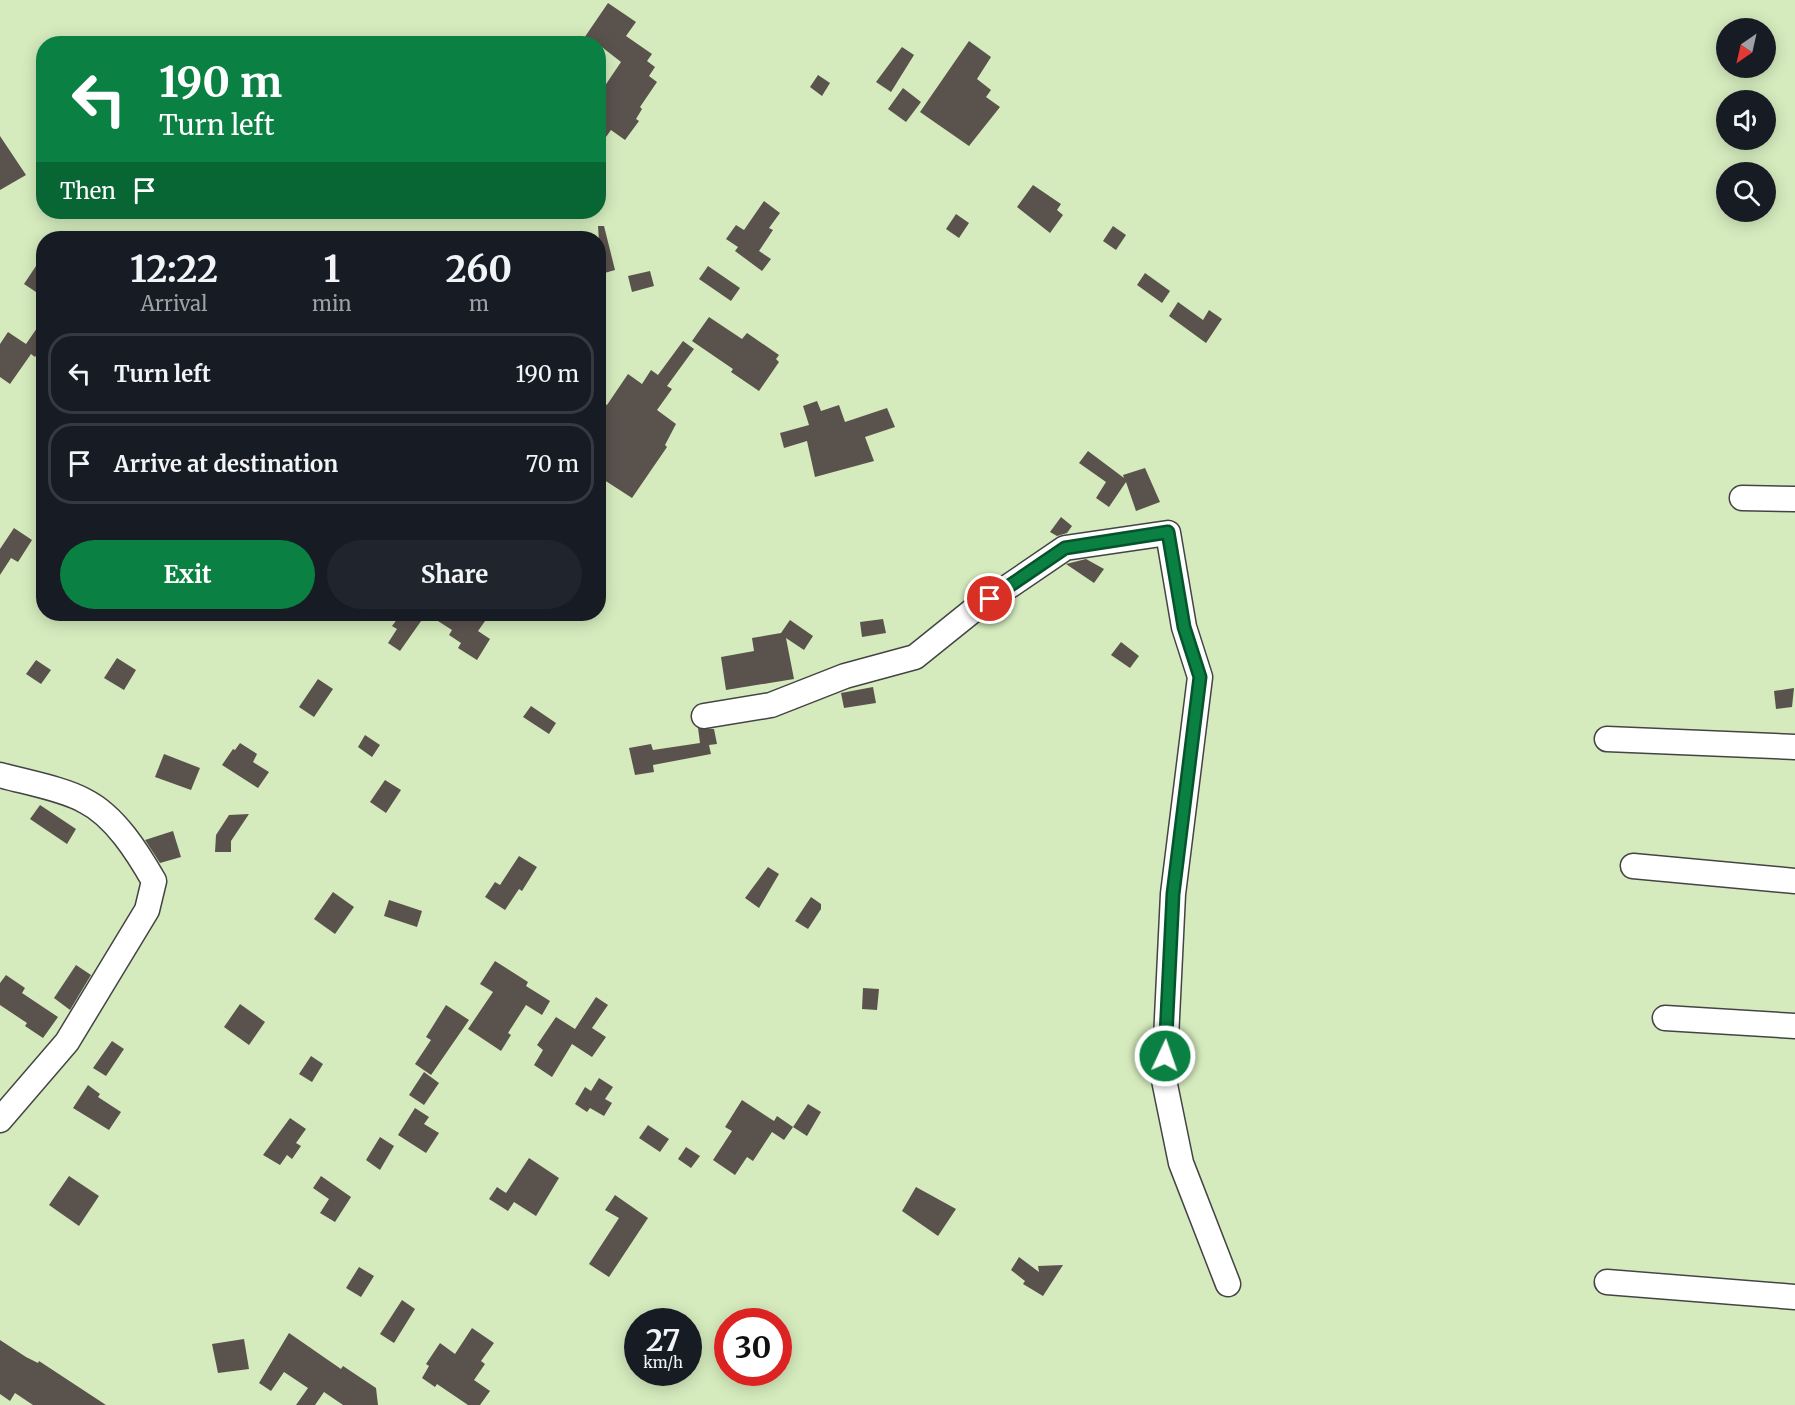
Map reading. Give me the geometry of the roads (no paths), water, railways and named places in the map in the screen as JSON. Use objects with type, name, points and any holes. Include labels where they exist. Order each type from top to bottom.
[{"type":"street","points":[[1742,498],[1795,499]]},
{"type":"street","points":[[704,716],[771,705],[845,676],[915,657],[971,612],[1065,548],[1168,532],[1184,627],[1200,677],[1173,894],[1164,1080],[1181,1163],[1228,1284]]},
{"type":"street","points":[[1607,739],[1795,747]]},
{"type":"street","points":[[0,775],[85,800],[106,815],[146,866],[154,882],[147,910],[67,1042],[0,1120]]},
{"type":"street","points":[[1633,866],[1795,882]]},
{"type":"street","points":[[1665,1018],[1795,1026]]},
{"type":"street","points":[[1607,1282],[1795,1297]]}]
